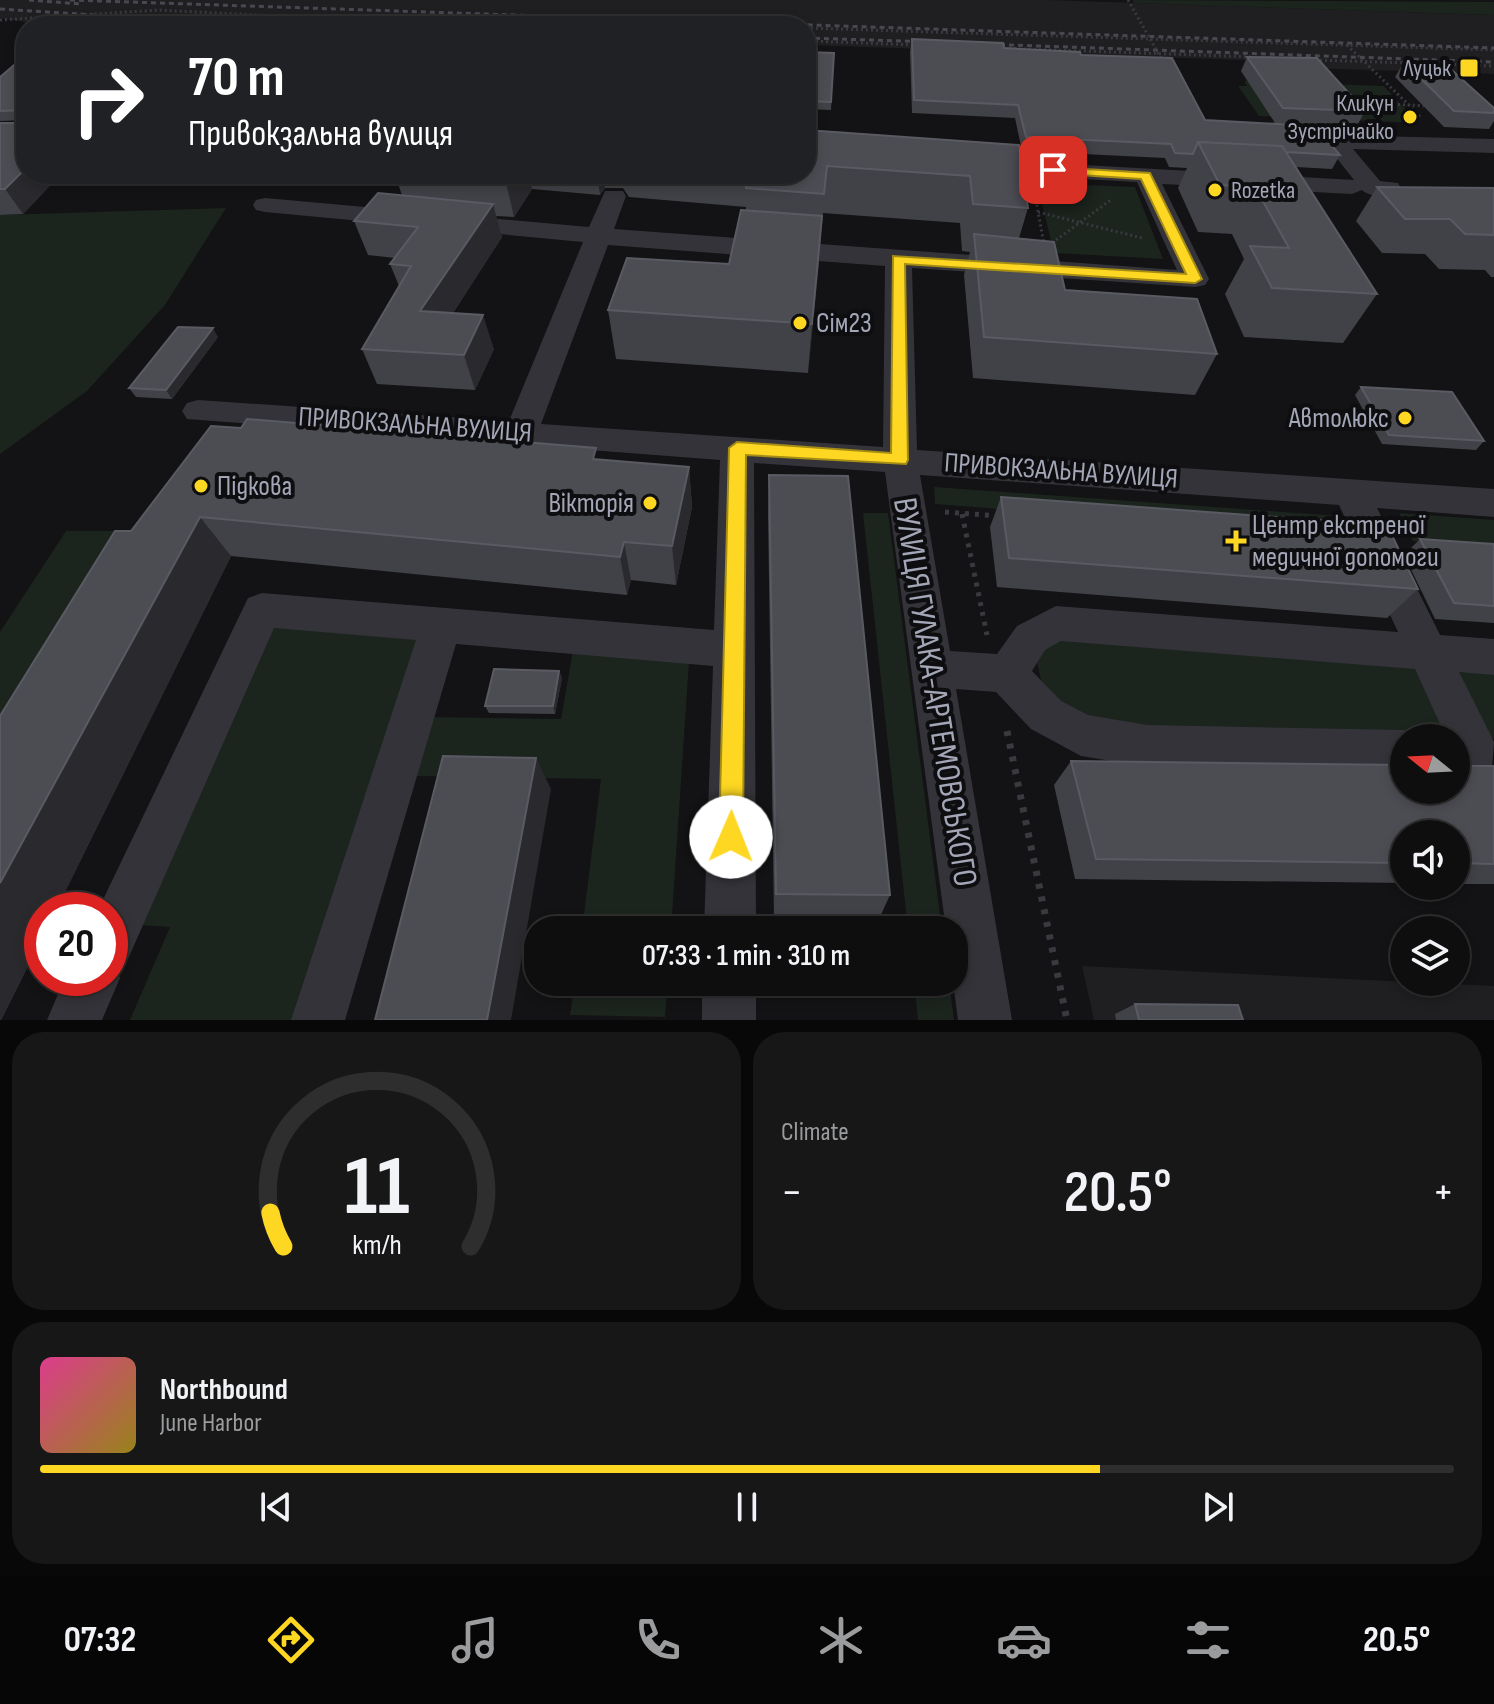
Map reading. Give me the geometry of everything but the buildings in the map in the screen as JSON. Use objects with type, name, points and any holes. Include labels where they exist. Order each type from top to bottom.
[{"type":"street","points":[[1417,189],[1373,188],[1335,142],[1494,146]]},
{"type":"street","points":[[945,165],[1352,187]]},
{"type":"street","points":[[265,205],[597,236],[1195,279],[1146,175]]},
{"type":"street","points":[[521,432],[614,196]]},
{"type":"street","name":"ВУЛИЦЯ ГУЛАКА-АРТЕМОВСЬКОГО","points":[[898,259],[900,460],[985,1020]]},
{"type":"street","name":"ПРИВОКЗАЛЬНА ВУЛИЦЯ","points":[[198,411],[1494,503]]},
{"type":"street","points":[[730,916],[737,448]]},
{"type":"street","points":[[1351,492],[1462,724]]},
{"type":"street","points":[[128,902],[262,610],[734,650]]},
{"type":"street","points":[[1001,673],[1031,638],[1056,623],[1494,657]]},
{"type":"street","points":[[318,1020],[441,625]]},
{"type":"street","points":[[932,668],[1001,673],[1046,715],[1081,735],[1147,746],[1390,751]]},
{"type":"street","points":[[74,1020],[85,996]]},
{"type":"street","points":[[729,996],[729,1020]]},
{"type":"path","points":[[1128,0],[1162,60],[1134,59]]},
{"type":"path","points":[[64,16],[159,10],[304,16]]},
{"type":"path","points":[[816,28],[1224,44],[1494,50]]},
{"type":"path","points":[[816,41],[930,46]]},
{"type":"path","points":[[1347,45],[1409,105]]},
{"type":"path","points":[[992,48],[1231,54],[1261,58]]},
{"type":"path","points":[[1163,54],[1170,66]]},
{"type":"path","points":[[1305,59],[1421,63]]},
{"type":"path","points":[[1436,64],[1494,66]]},
{"type":"path","points":[[1346,103],[1437,106]]},
{"type":"path","points":[[1034,190],[1045,248],[1146,175]]},
{"type":"path","points":[[1038,212],[1183,249]]},
{"type":"path","points":[[908,509],[1010,517]]},
{"type":"path","points":[[962,514],[1001,673],[1067,1020]]},
{"type":"shaded area","points":[[0,0],[1047,0],[1494,15],[1494,74],[1274,67],[1270,61],[816,45],[816,16],[16,16],[16,21],[0,18]]},
{"type":"shaded area","points":[[1133,0],[1494,2],[1494,15],[1134,3]]},
{"type":"shaded area","points":[[1244,81],[1384,86],[1418,123],[1259,116],[1238,86],[1247,86]]},
{"type":"shaded area","points":[[1037,183],[1135,187],[1163,259],[1054,253]]},
{"type":"shaded area","points":[[226,208],[165,305],[87,391],[0,454],[0,215]]},
{"type":"shaded area","points":[[934,487],[1353,517],[1363,537],[935,504]]},
{"type":"shaded area","points":[[863,513],[888,513],[940,916],[906,916]]},
{"type":"shaded area","points":[[1399,513],[1494,520],[1494,547],[1413,541]]},
{"type":"shaded area","points":[[66,531],[160,531],[0,805],[0,632]]},
{"type":"shaded area","points":[[273,625],[422,638],[304,1020],[130,1020],[170,927],[138,925]]},
{"type":"shaded area","points":[[1066,634],[1392,660],[1421,672],[1446,724],[1390,724],[1390,733],[1085,726],[1043,688],[1037,663],[1045,644]]},
{"type":"shaded area","points":[[573,650],[689,662],[672,916],[584,916],[601,779],[413,776],[430,717],[561,719]]},
{"type":"shaded area","points":[[1446,663],[1494,667],[1494,739],[1485,734]]},
{"type":"shaded area","points":[[1082,966],[1390,981],[1390,996],[1470,996],[1470,985],[1494,986],[1494,1020],[1094,1020]]},
{"type":"shaded area","points":[[573,996],[667,996],[665,1017],[570,1015]]},
{"type":"shaded area","points":[[915,996],[951,996],[954,1020],[918,1020]]},
{"type":"railway","points":[[29,0],[81,4]]},
{"type":"railway","points":[[70,0],[545,16]]},
{"type":"railway","points":[[0,9],[102,16]]},
{"type":"railway","points":[[816,25],[1494,48]]},
{"type":"railway","points":[[816,38],[934,42]]},
{"type":"railway","points":[[982,44],[1494,62]]},
{"type":"place","name":"Луцьк","points":[[1469,68]]},
{"type":"place","name":"Кликун Зустрічайко","points":[[1410,117]]},
{"type":"place","name":"Rozetka","points":[[1215,190]]},
{"type":"place","name":"Сім23","points":[[800,323]]},
{"type":"place","name":"Автолюкс","points":[[1405,418]]},
{"type":"place","name":"Підкова","points":[[201,486]]},
{"type":"place","name":"Вікторія","points":[[650,503]]},
{"type":"place","name":"Центр екстреної медичної допомоги","points":[[1236,541]]},
{"type":"route","points":[[731,837],[737,448],[900,460],[898,259],[1195,279],[1146,175],[1053,170]]}]
